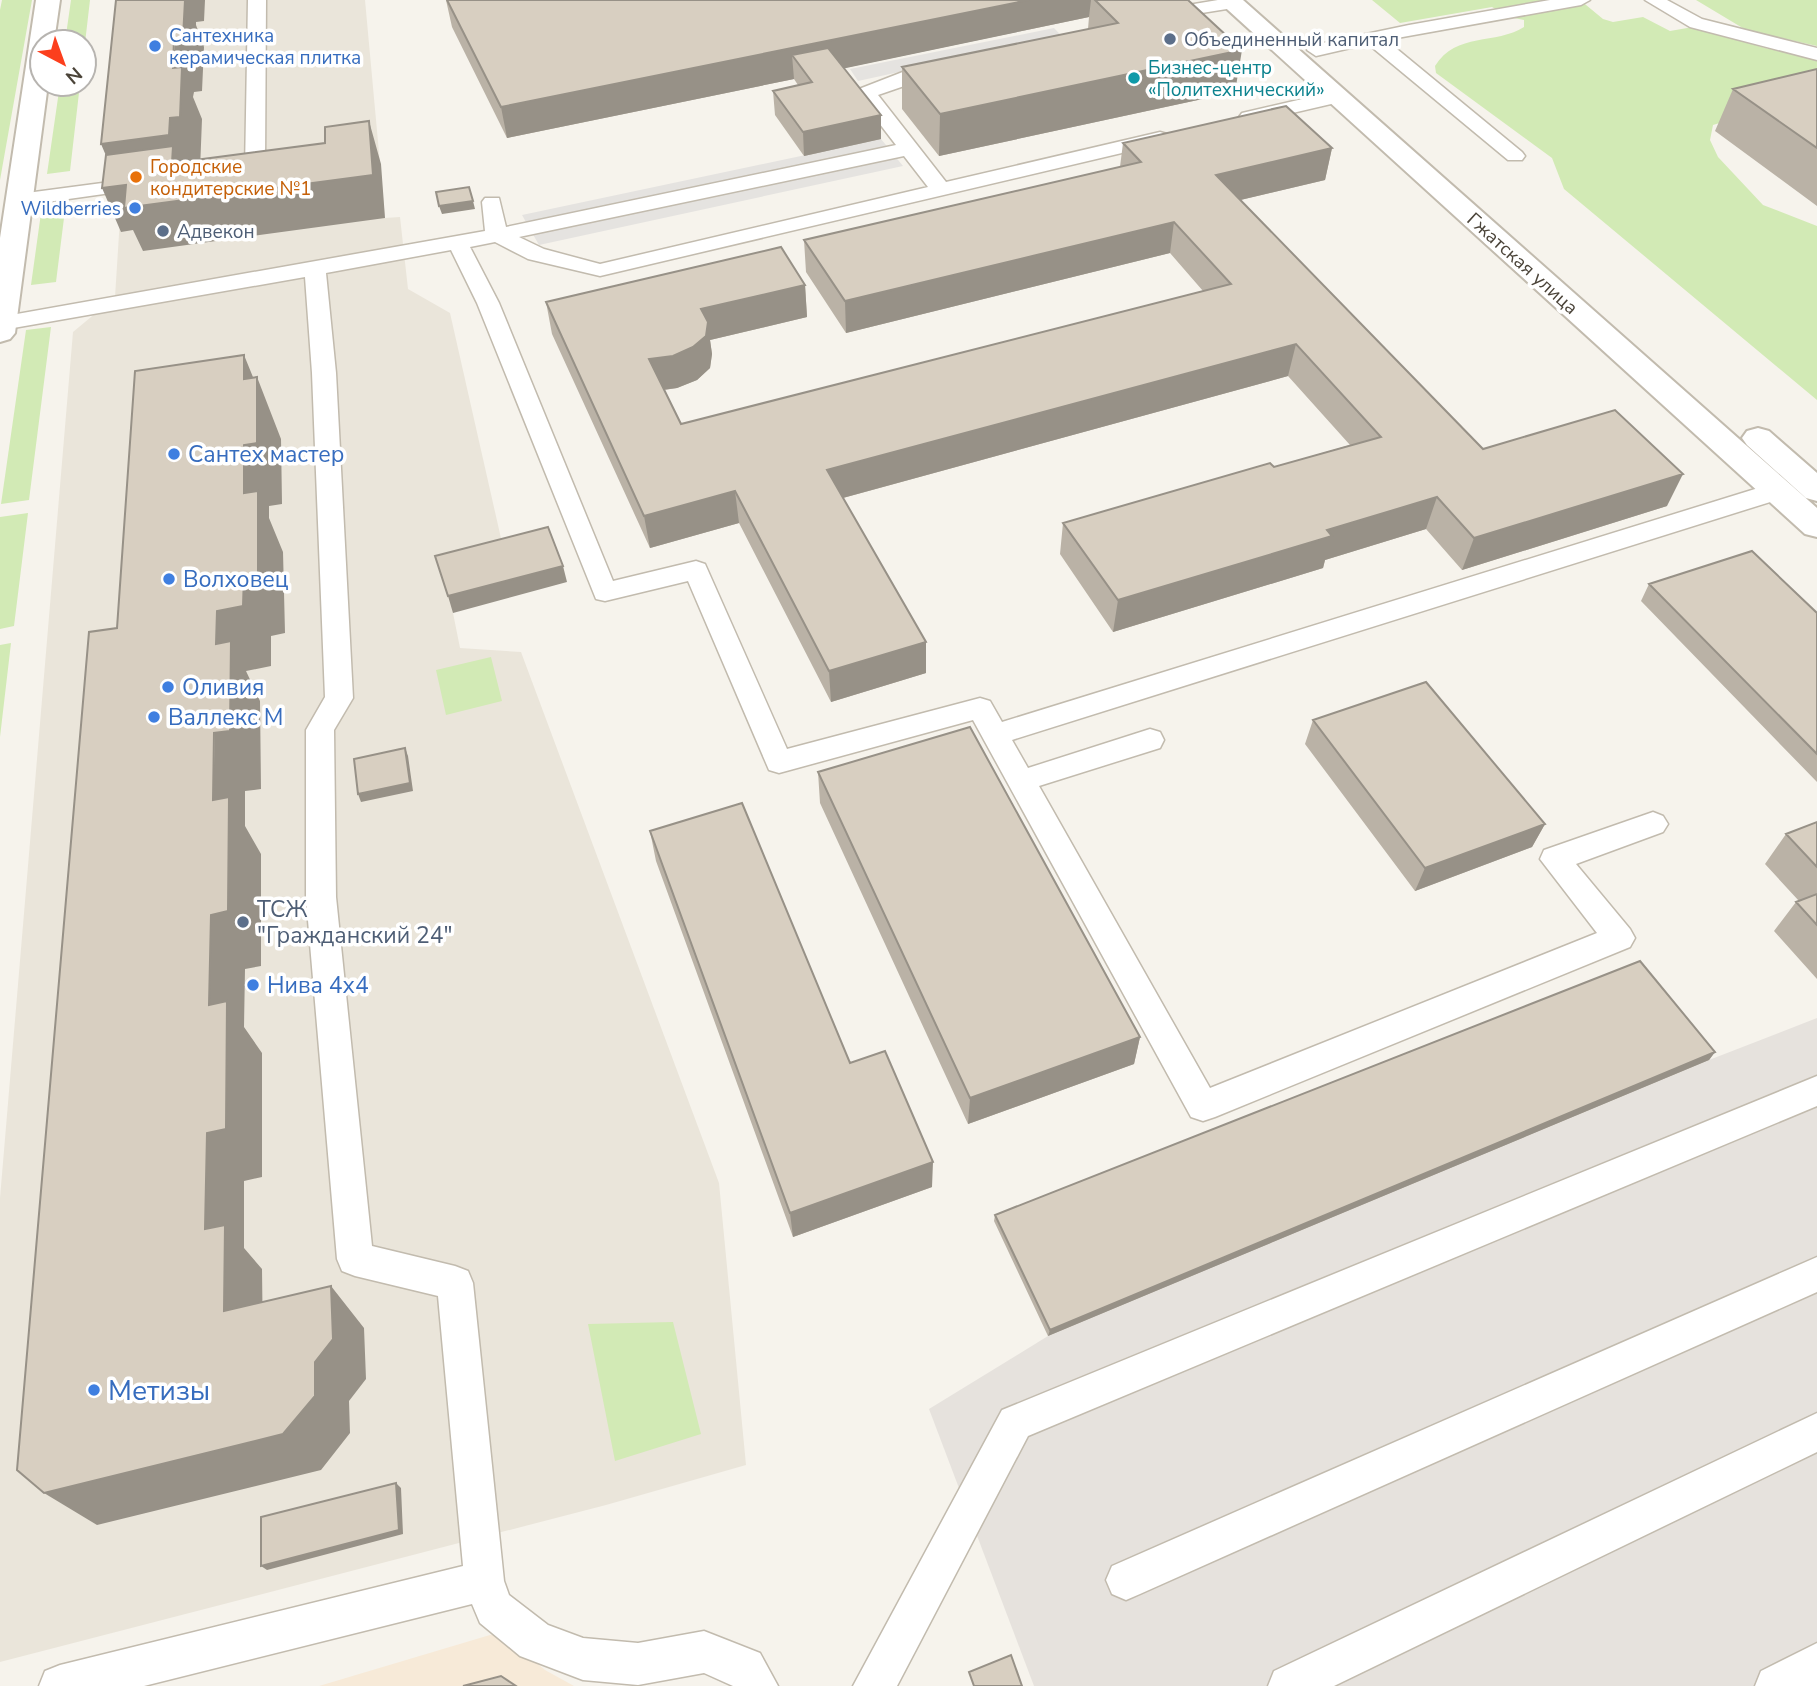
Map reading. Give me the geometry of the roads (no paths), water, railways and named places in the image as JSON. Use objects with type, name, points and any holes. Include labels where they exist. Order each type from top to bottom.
[{"type":"street","points":[[1,328],[48,0]]},
{"type":"street","name":"Гжатская улица","points":[[1240,1],[1324,58],[1817,490]]},
{"type":"street","name":"Гжатская улица","points":[[1240,1],[1338,97],[1817,526]]},
{"type":"lane","points":[[255,170],[257,0]]},
{"type":"lane","points":[[1324,58],[1372,38],[1581,0]]},
{"type":"lane","points":[[1654,0],[1696,23],[1817,54]]},
{"type":"lane","points":[[1137,19],[1240,1]]},
{"type":"lane","points":[[1324,58],[1389,53],[1521,12]]},
{"type":"lane","points":[[1372,38],[1515,156]]},
{"type":"lane","points":[[941,190],[866,93],[920,72],[960,63]]},
{"type":"lane","points":[[1232,121],[1338,97]]},
{"type":"lane","points":[[496,234],[536,254],[600,270],[1178,134]]},
{"type":"lane","points":[[1,328],[531,229],[908,149]]},
{"type":"lane","points":[[229,172],[296,164]]},
{"type":"lane","points":[[19,200],[125,186]]},
{"type":"lane","points":[[492,202],[496,234]]},
{"type":"lane","points":[[458,243],[488,303],[605,592],[696,570],[779,762],[980,708],[1203,1106],[1619,938],[1555,859],[1653,824]]},
{"type":"lane","points":[[315,269],[324,373],[339,698],[320,730],[321,897],[355,1259],[455,1283],[484,1581],[494,1609],[535,1641],[583,1659],[638,1664],[704,1652],[745,1668],[757,1686]]},
{"type":"lane","points":[[995,735],[1777,491]]},
{"type":"lane","points":[[1021,781],[1150,740]]},
{"type":"lane","points":[[874,1686],[1015,1423],[1817,1091]]},
{"type":"lane","points":[[1126,1580],[1817,1274]]},
{"type":"lane","points":[[1289,1686],[1817,1432]]},
{"type":"lane","points":[[60,1686],[163,1673],[484,1581]]},
{"type":"lane","points":[[1776,1686],[1817,1664]]},
{"type":"place","name":"Объединенный капитал","points":[[1170,39]]},
{"type":"place","name":"Сантехника керамическая плитка","points":[[155,46]]},
{"type":"place","name":"Бизнес-центр «Политехнический»","points":[[1134,78]]},
{"type":"place","name":"Городские кондитерские №1","points":[[136,177]]},
{"type":"place","name":"Wildberries","points":[[135,208]]},
{"type":"place","name":"Адвекон","points":[[163,231]]},
{"type":"place","name":"Сантех мастер","points":[[174,454]]},
{"type":"place","name":"Волховец","points":[[169,579]]},
{"type":"place","name":"Оливия","points":[[168,687]]},
{"type":"place","name":"Валлекс М","points":[[154,717]]},
{"type":"place","name":"ТСЖ \"Гражданский 24\"","points":[[243,922]]},
{"type":"place","name":"Нива 4х4","points":[[253,985]]},
{"type":"place","name":"Метизы","points":[[94,1390]]}]
